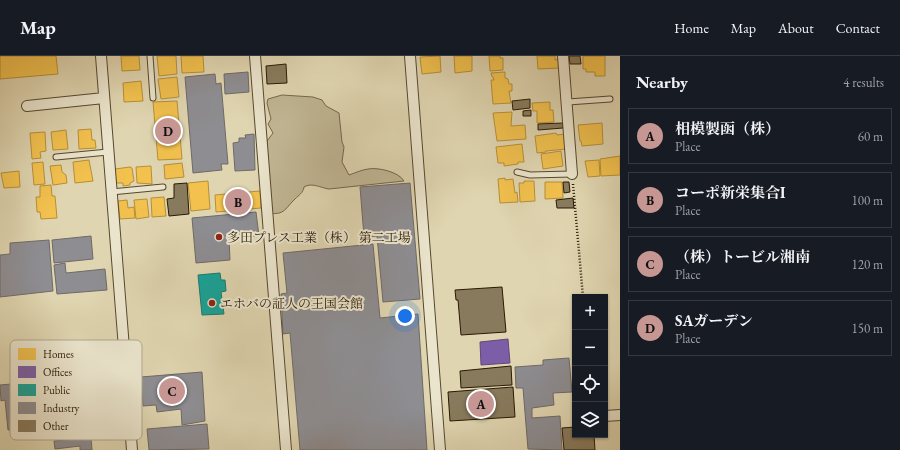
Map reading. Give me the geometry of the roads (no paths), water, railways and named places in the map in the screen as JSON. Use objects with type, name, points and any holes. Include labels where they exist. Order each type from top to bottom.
[{"type":"street","points":[[101,56],[123,340]]},
{"type":"street","points":[[255,56],[286,450]]},
{"type":"street","points":[[410,56],[440,450]]},
{"type":"street","points":[[564,56],[572,174]]},
{"type":"street","points":[[27,106],[104,98]]},
{"type":"street","points":[[608,416],[620,415]]},
{"type":"street","points":[[131,440],[132,450]]},
{"type":"lane","points":[[150,56],[153,98]]},
{"type":"lane","points":[[568,102],[610,99]]},
{"type":"lane","points":[[56,157],[108,152]]},
{"type":"lane","points":[[517,172],[530,175],[572,174]]},
{"type":"lane","points":[[111,192],[163,187]]},
{"type":"place","name":"SAガーデン","points":[[168,131]]},
{"type":"place","name":"コーポ新栄集合Ⅰ","points":[[238,202]]},
{"type":"place","name":"多田プレス工業（株） 第二工場","points":[[219,237]]},
{"type":"place","name":"エホバの証人の王国会館","points":[[212,303]]},
{"type":"place","name":"（株）トービル湘南","points":[[172,391]]},
{"type":"place","name":"相模製函（株）","points":[[481,404]]}]
